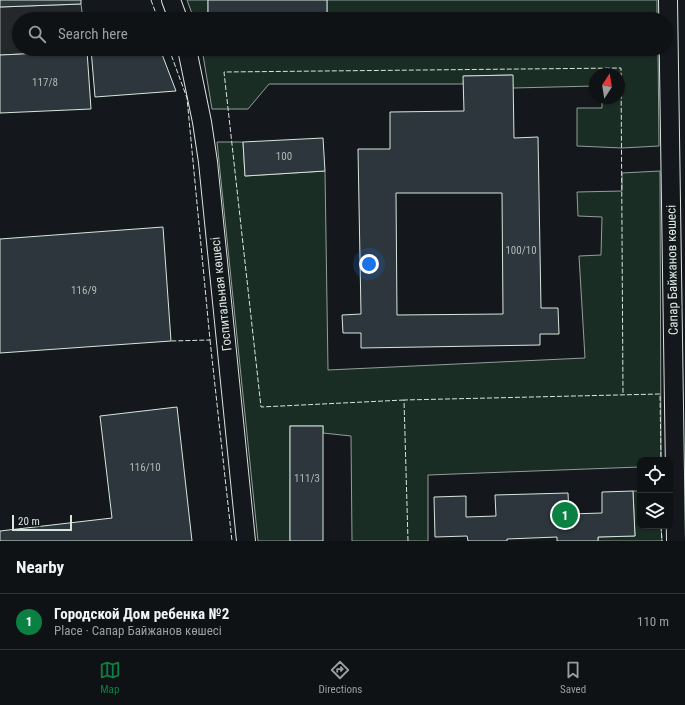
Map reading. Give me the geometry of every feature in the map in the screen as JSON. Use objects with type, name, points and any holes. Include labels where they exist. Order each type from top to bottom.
[{"type":"street","points":[[171,0],[175,12]]},
{"type":"street","name":"Сапар Байжанов көшесі","points":[[668,0],[668,12]]},
{"type":"street","name":"Госпитальная көшесі","points":[[189,56],[198,100],[208,162],[246,541]]},
{"type":"street","name":"Сапар Байжанов көшесі","points":[[669,56],[676,541]]},
{"type":"green space","points":[[187,0],[208,0],[208,12],[191,12]]},
{"type":"green space","points":[[327,0],[657,0],[657,12],[327,12]]},
{"type":"green space","points":[[203,56],[658,56],[659,146],[622,148],[577,146],[577,108],[602,108],[602,104],[625,104],[625,68],[589,68],[589,86],[513,88],[512,75],[464,76],[463,84],[269,84],[248,109],[212,109]]},
{"type":"green space","points":[[217,142],[243,142],[245,176],[325,171],[328,370],[585,358],[579,256],[601,255],[602,217],[578,216],[577,192],[622,191],[622,173],[660,171],[661,457],[637,457],[637,467],[428,475],[428,541],[352,541],[351,436],[323,433],[323,426],[290,426],[290,541],[258,541]]},
{"type":"green space","points":[[633,491],[637,491],[637,529],[661,529],[662,541],[598,541],[598,537],[635,536]]},
{"type":"shaded area","points":[[81,4],[82,12],[12,12],[12,54],[0,55],[0,7]]},
{"type":"building","points":[[0,0],[81,0],[81,4],[0,7]]},
{"type":"building","points":[[208,0],[327,0],[327,12],[208,12]]},
{"type":"building","points":[[0,55],[87,56],[91,109],[0,113]]},
{"type":"building","points":[[92,56],[163,56],[176,91],[95,97]]},
{"type":"building","points":[[513,75],[514,138],[538,137],[541,308],[558,308],[559,334],[540,334],[540,345],[361,348],[361,333],[343,333],[342,315],[361,314],[358,149],[390,149],[390,112],[464,111],[463,76]],"holes":[[[396,193],[502,193],[503,314],[397,315]]]},
{"type":"building","points":[[323,138],[325,171],[245,176],[243,142]]},
{"type":"building","points":[[163,227],[171,341],[0,353],[0,239]]},
{"type":"building","points":[[177,407],[192,541],[0,541],[0,531],[112,518],[100,416]]},
{"type":"building","points":[[290,426],[323,426],[323,541],[290,541]]},
{"type":"building","points":[[633,491],[635,536],[598,537],[598,541],[557,541],[557,537],[507,539],[507,541],[468,541],[467,536],[435,537],[434,497],[466,496],[466,517],[496,516],[495,495],[568,493],[569,514],[602,513],[602,492]]},
{"type":"fence","points":[[151,0],[155,12]]},
{"type":"fence","points":[[171,341],[210,340],[187,98],[172,56]]},
{"type":"fence","points":[[404,400],[261,407],[224,72],[621,68],[623,394]]},
{"type":"fence","points":[[210,340],[232,541]]},
{"type":"fence","points":[[408,541],[404,400],[660,394],[661,457]]},
{"type":"fence","points":[[661,529],[662,541]]},
{"type":"place","name":"Городской Дом ребенка №2","points":[[565,515]]}]
